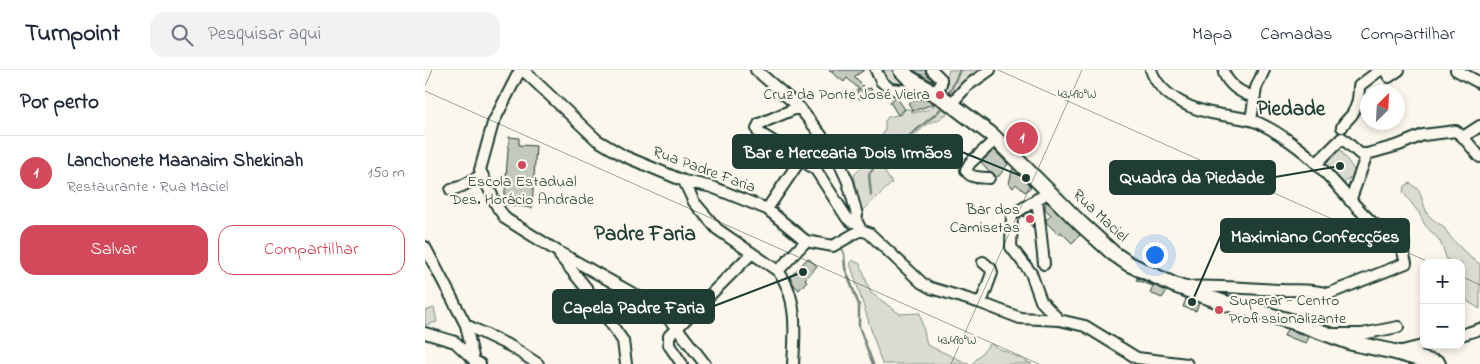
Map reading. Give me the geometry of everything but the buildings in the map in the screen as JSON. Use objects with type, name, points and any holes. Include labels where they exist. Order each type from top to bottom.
[{"type":"main road","name":"Rua Maciel","points":[[901,70],[909,78],[943,98],[996,138],[1043,196],[1113,253],[1144,272],[1179,287],[1352,343],[1395,352],[1430,364]]},
{"type":"street","points":[[522,70],[493,123],[480,170],[498,208],[507,219],[557,251],[657,307],[677,328],[705,364]]},
{"type":"street","name":"Rua Padre Faria","points":[[522,70],[597,140],[624,156],[684,181],[723,190],[767,209],[806,241],[833,246],[851,237],[859,225]]},
{"type":"street","points":[[756,70],[799,107],[835,153],[849,182],[859,225]]},
{"type":"street","points":[[876,70],[881,81],[890,89],[943,98],[967,86],[990,70]]},
{"type":"street","points":[[931,70],[941,79],[943,98]]},
{"type":"street","points":[[1151,70],[1154,78],[1162,88],[1187,105],[1209,112],[1258,122],[1283,137],[1317,164],[1350,201],[1377,226],[1401,238],[1404,243],[1403,252],[1406,263],[1328,294],[1316,290],[1294,291],[1208,286],[1179,287]]},
{"type":"street","points":[[1251,120],[1254,97],[1264,70]]},
{"type":"street","points":[[1342,127],[1344,121],[1354,112],[1359,94],[1359,86],[1380,70]]},
{"type":"street","points":[[1385,70],[1389,77],[1399,70]]},
{"type":"street","points":[[1455,70],[1480,84]]},
{"type":"street","points":[[1223,73],[1236,88],[1254,97]]},
{"type":"street","points":[[799,107],[759,124],[758,132],[816,170],[847,218],[869,233],[922,283],[931,288],[981,303],[1020,318],[1059,320],[1085,326],[1137,358],[1187,364]]},
{"type":"street","points":[[1463,138],[1480,126]]},
{"type":"street","points":[[1317,164],[1342,138],[1360,154],[1367,154],[1399,145],[1423,135],[1456,132],[1480,158]]},
{"type":"street","points":[[989,178],[971,176],[966,170],[970,163],[996,138]]},
{"type":"street","points":[[1350,201],[1367,154]]},
{"type":"street","points":[[767,209],[801,159]]},
{"type":"street","points":[[451,190],[483,175]]},
{"type":"street","points":[[684,181],[694,202],[717,229],[778,271],[785,279],[791,300],[795,332],[793,364]]},
{"type":"street","points":[[1043,196],[1044,264]]},
{"type":"street","points":[[1043,196],[1012,215],[1011,247],[1031,273],[1041,301],[1059,320]]},
{"type":"street","points":[[778,271],[806,241]]},
{"type":"street","points":[[425,247],[466,325],[476,363]]},
{"type":"street","points":[[557,251],[623,340],[626,364]]},
{"type":"street","points":[[677,362],[668,341],[669,336],[752,253]]},
{"type":"street","points":[[981,303],[992,273],[991,269],[983,262]]},
{"type":"street","points":[[466,325],[512,347],[538,364]]},
{"type":"street","name":"Rua Maciel","points":[[1329,334],[1362,334],[1398,327]]},
{"type":"street","points":[[1465,335],[1480,329]]},
{"type":"street","points":[[425,334],[455,342],[476,363]]},
{"type":"street","points":[[1395,352],[1420,346]]},
{"type":"shaded area","points":[[884,70],[896,70],[930,92],[889,84]]},
{"type":"shaded area","points":[[949,70],[985,70],[951,98],[943,91]]},
{"type":"shaded area","points":[[937,102],[950,108],[946,115],[943,115],[938,121],[930,123],[909,140],[893,143],[887,149],[881,162],[892,183],[861,212],[854,175],[869,160],[876,159],[881,152],[878,142],[885,130],[885,121],[888,117],[902,114],[905,109],[910,109],[913,113],[930,109]]},
{"type":"shaded area","points":[[1336,143],[1356,173],[1343,184],[1322,158]]},
{"type":"shaded area","points":[[1410,183],[1419,190],[1427,214],[1443,226],[1451,238],[1471,258],[1480,264],[1480,309],[1467,301],[1465,292],[1465,259],[1447,259],[1440,241],[1425,225],[1419,213],[1403,192],[1405,186]]},
{"type":"shaded area","points":[[852,260],[860,264],[871,293],[900,314],[920,313],[927,345],[969,364],[882,364],[850,263]]},
{"type":"shaded area","points":[[434,308],[437,322],[425,325],[425,311]]},
{"type":"shaded area","points":[[990,344],[1032,364],[972,364]]},
{"type":"waterway","points":[[948,96],[960,70]]},
{"type":"waterway","points":[[871,195],[869,174],[880,160],[936,114],[944,105]]},
{"type":"waterway","points":[[840,244],[844,254],[845,268],[859,305],[859,327],[873,364]]},
{"type":"place","name":"Cruz da Ponte José Vieira","points":[[940,95]]},
{"type":"place","name":"Lanchonete Maanaim Shekinah","points":[[1022,138]]},
{"type":"place","name":"Escola Estadual Des. Horácio Andrade","points":[[522,165]]},
{"type":"place","name":"Quadra da Piedade","points":[[1340,166]]},
{"type":"place","name":"Bar e Mercearia Dois Irmãos","points":[[1026,178]]},
{"type":"place","name":"Bar dos Camisetas","points":[[1030,219]]},
{"type":"place","name":"Capela Padre Faria","points":[[803,272]]},
{"type":"place","name":"Maximiano Confecções","points":[[1192,302]]},
{"type":"place","name":"Superar - Centro Profissionalizante","points":[[1219,310]]},
{"type":"district","name":"Piedade","points":[[1291,110]]},
{"type":"district","name":"Padre Faria","points":[[645,235]]}]
